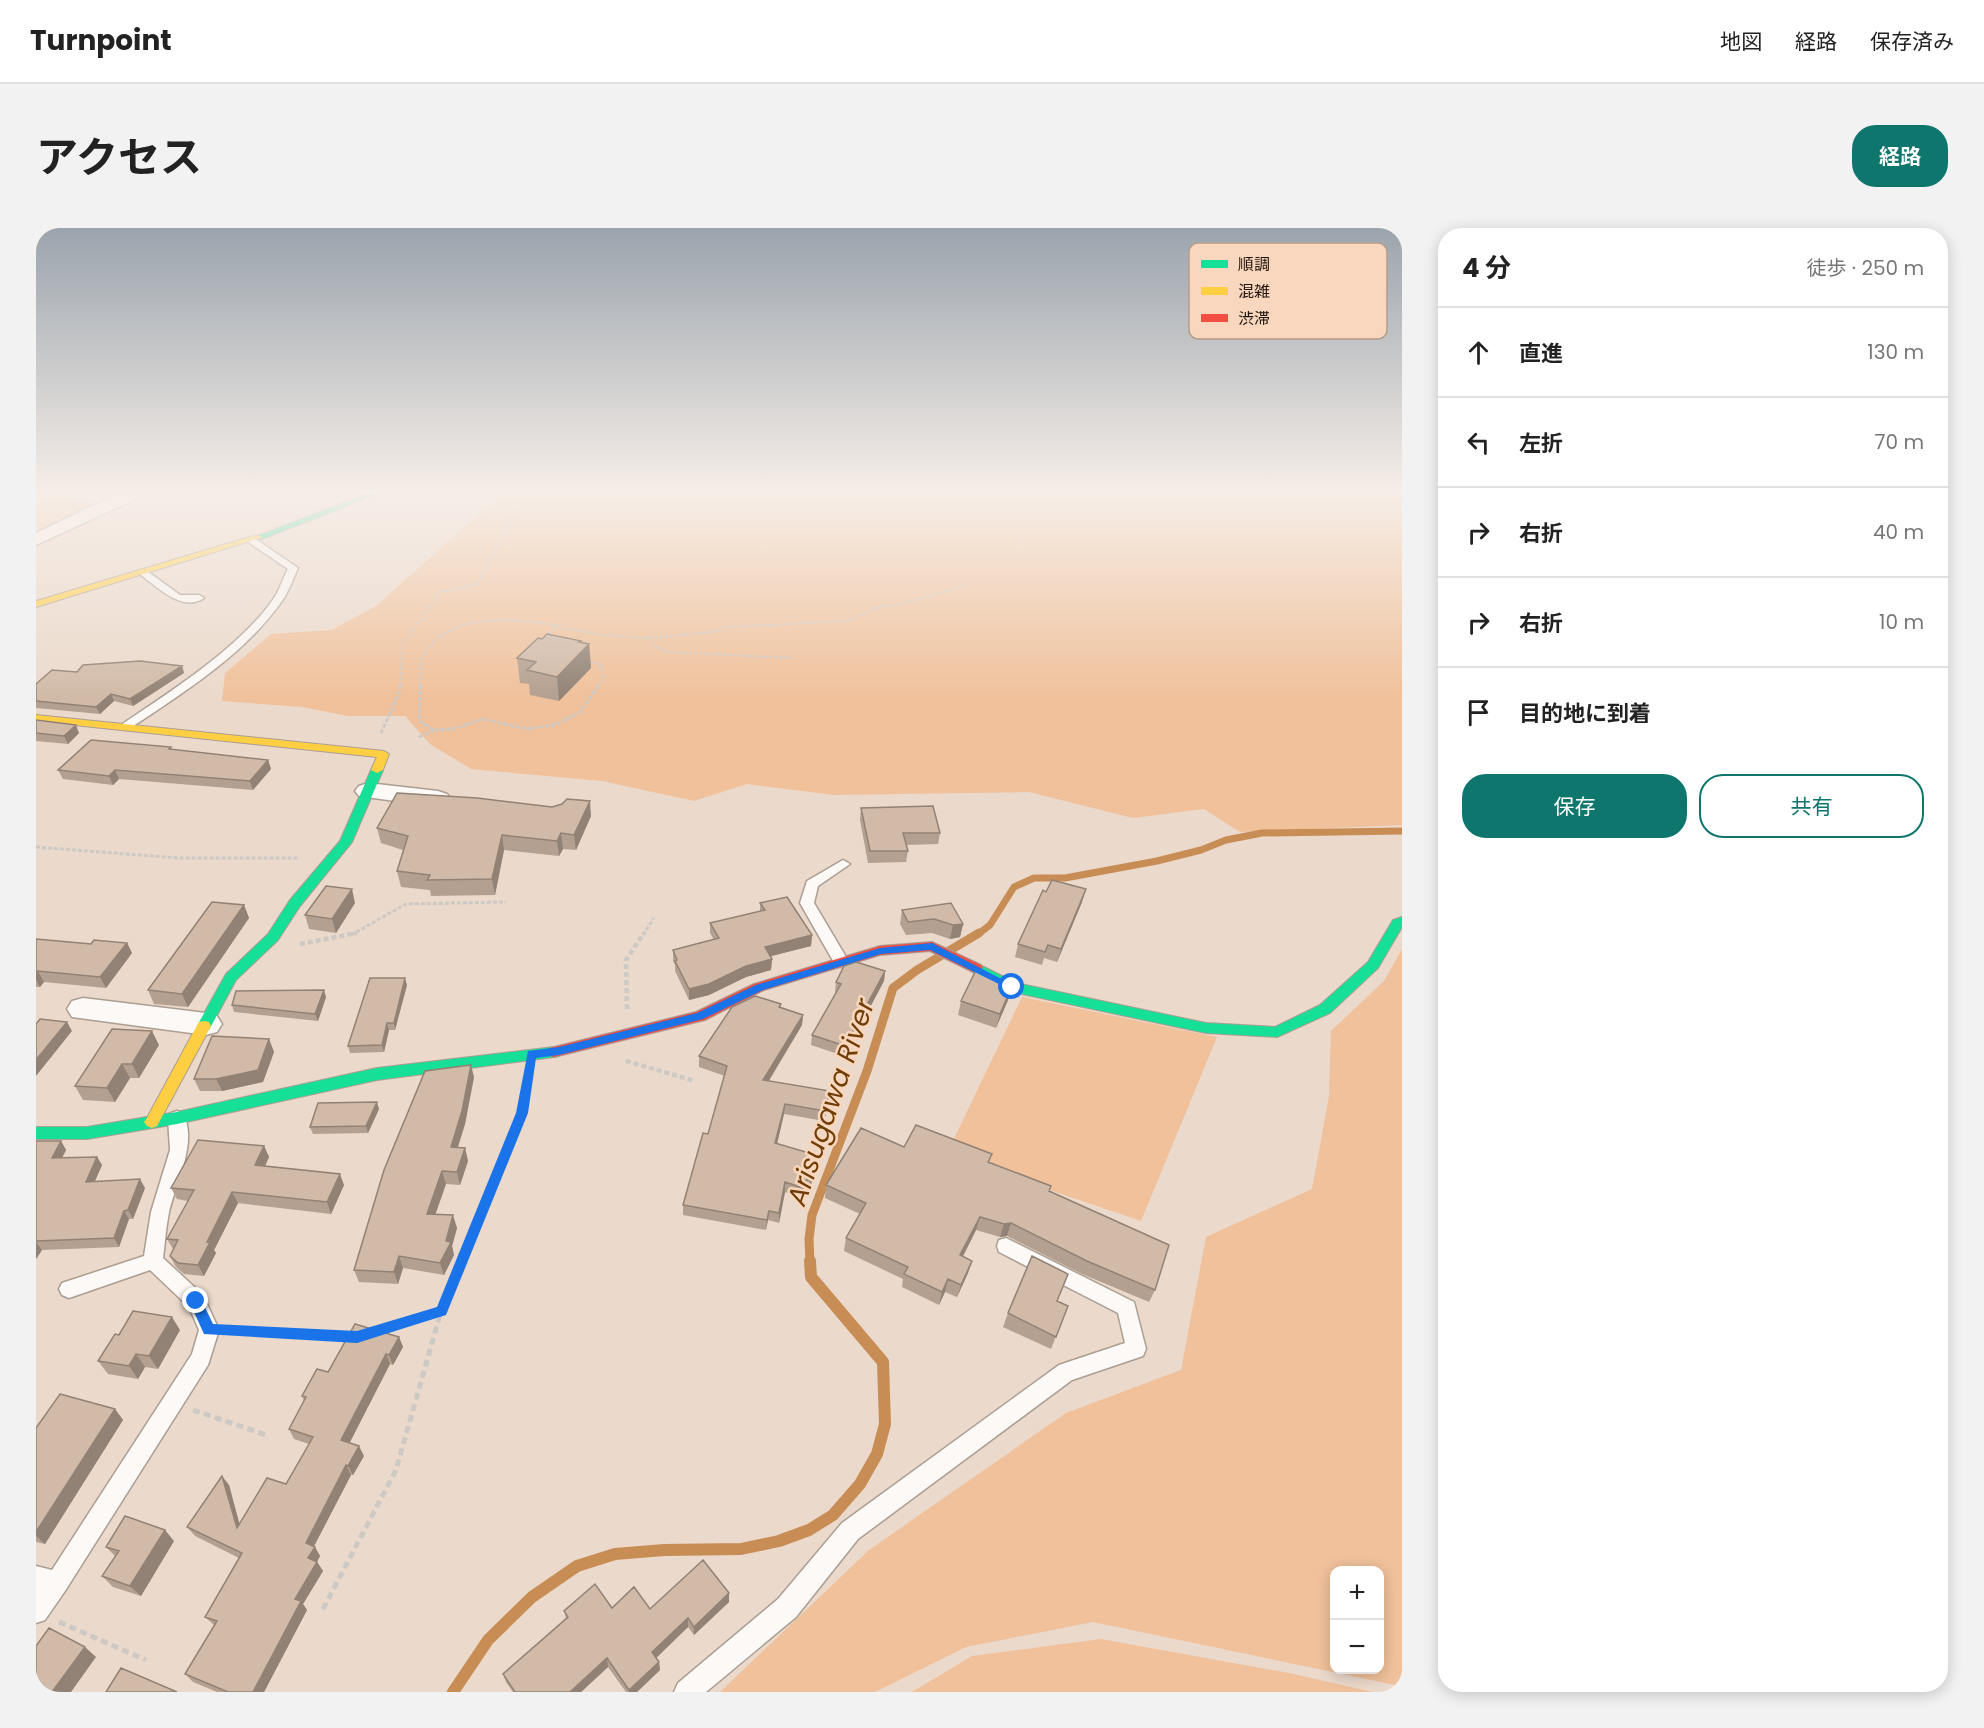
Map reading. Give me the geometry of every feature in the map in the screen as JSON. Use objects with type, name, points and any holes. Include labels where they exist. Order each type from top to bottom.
[{"type":"street","points":[[36,604],[179,562]]},
{"type":"street","points":[[36,718],[384,754],[346,842],[326,864],[273,937],[231,977],[152,1122]]},
{"type":"street","points":[[368,791],[461,801]]},
{"type":"street","points":[[36,1133],[87,1133],[177,1118],[377,1074],[559,1051],[700,1016],[759,987],[880,951],[932,946],[1012,987],[1206,1028],[1277,1032],[1325,1009],[1373,965],[1398,923],[1402,921]]},
{"type":"street","points":[[83,1009],[206,1024]]},
{"type":"lane","points":[[124,727],[174,694],[245,635],[278,600],[293,567],[286,562]]},
{"type":"lane","points":[[144,573],[178,598],[199,598]]},
{"type":"lane","points":[[841,962],[807,903],[812,884],[843,864]]},
{"type":"lane","points":[[153,1261],[160,1212],[179,1150],[177,1118]]},
{"type":"lane","points":[[687,1692],[787,1608],[850,1531],[1066,1372],[1136,1349],[1127,1308],[1006,1246]]},
{"type":"lane","points":[[69,1289],[153,1261]]},
{"type":"lane","points":[[41,1614],[46,1581],[172,1403],[201,1358],[209,1330],[196,1301],[153,1261]]},
{"type":"path","points":[[373,753],[399,693],[403,644],[441,592],[478,584],[489,562]]},
{"type":"path","points":[[434,730],[419,721],[423,661],[426,649],[454,628],[476,622],[540,622],[601,635],[650,638],[714,632],[738,626],[847,621],[881,606],[894,606],[965,586]]},
{"type":"path","points":[[548,642],[545,636],[557,626]]},
{"type":"path","points":[[650,638],[653,646],[668,652],[793,658]]},
{"type":"path","points":[[419,737],[434,730],[452,729],[483,718],[527,729],[554,725],[579,713],[604,678],[600,664],[579,659]]},
{"type":"path","points":[[36,847],[179,858],[307,858],[326,864]]},
{"type":"path","points":[[258,951],[356,934],[406,904],[506,902]]},
{"type":"path","points":[[627,1034],[626,960],[654,918]]},
{"type":"path","points":[[322,1609],[396,1470],[441,1311],[522,1113],[531,1054]]},
{"type":"path","points":[[620,1059],[695,1082]]},
{"type":"path","points":[[367,1334],[441,1311]]},
{"type":"path","points":[[209,1330],[357,1337]]},
{"type":"path","points":[[172,1403],[269,1436]]},
{"type":"path","points":[[41,1614],[146,1660]]},
{"type":"shaded area","points":[[425,562],[1402,562],[1402,825],[1240,832],[1204,809],[1133,818],[1029,792],[834,795],[747,784],[694,801],[602,781],[471,769],[430,744],[405,716],[348,716],[302,707],[222,701],[225,673],[271,634],[332,630],[376,606]]},
{"type":"shaded area","points":[[1402,949],[1402,1692],[1400,1686],[1342,1674],[1384,1674],[1384,1566],[1330,1566],[1330,1671],[1093,1622],[966,1647],[875,1692],[720,1692],[869,1550],[1066,1413],[1181,1370],[1206,1237],[1312,1189],[1329,1096],[1331,1031],[1384,981]]},
{"type":"shaded area","points":[[1022,997],[1217,1037],[1141,1221],[1029,1183],[951,1145]]},
{"type":"shaded area","points":[[1101,1639],[1289,1673],[1373,1692],[912,1692],[972,1656]]},
{"type":"building","points":[[547,634],[589,644],[557,677],[527,670],[536,662],[517,658],[538,638],[542,639]]},
{"type":"building","points":[[140,661],[182,666],[130,699],[111,694],[96,707],[36,701],[36,684],[52,670],[77,672],[83,665]]},
{"type":"building","points":[[36,720],[76,725],[64,736],[36,733]]},
{"type":"building","points":[[91,740],[171,747],[169,749],[268,760],[250,781],[115,770],[109,776],[58,770]]},
{"type":"building","points":[[397,793],[477,798],[552,807],[562,804],[567,799],[590,801],[574,835],[561,833],[557,841],[502,835],[492,879],[427,880],[430,875],[397,871],[408,836],[377,828]]},
{"type":"building","points":[[933,806],[940,833],[903,833],[908,851],[870,851],[861,808]]},
{"type":"building","points":[[1052,880],[1086,889],[1061,949],[1048,945],[1045,952],[1018,944],[1043,890],[1046,892]]},
{"type":"building","points":[[326,886],[352,889],[332,919],[305,915]]},
{"type":"building","points":[[787,897],[812,935],[765,947],[772,959],[746,966],[709,984],[689,989],[675,961],[677,960],[673,950],[719,938],[710,923],[765,910],[760,903]]},
{"type":"building","points":[[212,902],[244,905],[182,994],[148,990]]},
{"type":"building","points":[[951,903],[963,924],[953,925],[934,919],[908,922],[902,910]]},
{"type":"building","points":[[36,939],[91,944],[94,940],[127,943],[100,977],[38,971],[36,973]]},
{"type":"building","points":[[856,962],[885,971],[845,1046],[812,1035],[841,984],[836,982],[844,966]]},
{"type":"building","points":[[976,970],[1012,986],[1000,1014],[961,1001]]},
{"type":"building","points":[[370,978],[405,978],[394,1023],[387,1023],[382,1045],[348,1046]]},
{"type":"building","points":[[324,990],[315,1014],[232,1005],[236,991]]},
{"type":"building","points":[[755,996],[781,1004],[779,1007],[803,1015],[763,1080],[830,1091],[825,1111],[785,1104],[775,1143],[816,1155],[810,1180],[807,1179],[803,1188],[785,1182],[779,1213],[769,1211],[767,1220],[683,1205],[703,1133],[708,1134],[727,1066],[699,1056],[732,1007]]},
{"type":"building","points":[[40,1019],[67,1022],[36,1060],[36,1024]]},
{"type":"building","points":[[112,1029],[152,1031],[132,1064],[122,1064],[107,1088],[75,1086]]},
{"type":"building","points":[[212,1036],[269,1039],[258,1070],[216,1079],[194,1079]]},
{"type":"building","points":[[471,1065],[462,1111],[451,1147],[465,1148],[457,1172],[442,1171],[427,1214],[453,1215],[446,1241],[451,1242],[440,1263],[399,1256],[394,1272],[354,1270],[384,1170],[425,1071]]},
{"type":"building","points":[[377,1102],[366,1126],[310,1127],[318,1103]]},
{"type":"building","points":[[916,1125],[992,1154],[988,1162],[1051,1186],[1049,1191],[1169,1245],[1155,1290],[1087,1261],[1011,1223],[1004,1224],[980,1217],[960,1255],[972,1261],[961,1285],[948,1279],[942,1292],[904,1274],[908,1267],[846,1238],[866,1203],[826,1185],[861,1128],[904,1147]]},
{"type":"building","points":[[198,1140],[264,1146],[255,1165],[340,1174],[327,1202],[232,1192],[198,1265],[178,1263],[170,1256],[178,1240],[167,1239],[194,1190],[171,1188]]},
{"type":"building","points":[[36,1141],[61,1141],[52,1158],[97,1157],[86,1182],[140,1179],[114,1238],[36,1241]]},
{"type":"building","points":[[1032,1256],[1068,1274],[1057,1301],[1068,1306],[1056,1337],[1008,1313]]},
{"type":"building","points":[[133,1311],[172,1317],[149,1356],[136,1354],[129,1366],[98,1361],[115,1334],[119,1335]]},
{"type":"building","points":[[355,1324],[399,1337],[389,1355],[386,1354],[341,1440],[359,1446],[348,1466],[346,1465],[306,1543],[315,1547],[308,1558],[317,1562],[295,1599],[301,1601],[253,1692],[228,1692],[185,1674],[217,1621],[205,1617],[242,1553],[187,1527],[222,1476],[237,1528],[267,1478],[286,1484],[313,1437],[289,1429],[306,1397],[302,1396],[317,1369],[328,1372]]},
{"type":"building","points":[[60,1394],[115,1409],[36,1532],[36,1428]]},
{"type":"building","points":[[125,1516],[165,1530],[130,1586],[102,1576],[119,1551],[106,1547]]},
{"type":"building","points":[[703,1560],[729,1593],[694,1627],[688,1618],[652,1652],[659,1662],[629,1690],[607,1658],[570,1692],[515,1692],[503,1674],[568,1617],[564,1611],[595,1584],[612,1608],[634,1587],[650,1609]]},
{"type":"building","points":[[49,1628],[85,1647],[52,1692],[42,1692],[36,1689],[36,1646]]},
{"type":"building","points":[[121,1668],[177,1692],[106,1692]]},
{"type":"waterway","name":"Arisugawa River","points":[[977,935],[990,925],[1014,887],[1034,878],[1065,878],[1157,861],[1201,850],[1226,840],[1262,833],[1402,831]]},
{"type":"waterway","name":"Arisugawa River","points":[[810,1263],[809,1239],[812,1215],[867,1071],[893,988],[917,970],[979,933]]},
{"type":"waterway","name":"Arisugawa River","points":[[453,1692],[488,1640],[532,1597],[577,1566],[615,1554],[664,1550],[741,1549],[779,1541],[809,1530],[833,1515],[860,1484],[877,1454],[885,1424],[883,1362],[811,1277],[810,1261]]},
{"type":"traffic: fast","points":[[204,1026],[231,977],[273,937],[295,903],[346,842],[377,770]]},
{"type":"traffic: fast","points":[[976,968],[1012,987],[1206,1028],[1277,1032],[1325,1009],[1373,965],[1398,923],[1402,921]]},
{"type":"traffic: fast","points":[[36,1133],[87,1133],[177,1118],[377,1074],[554,1052]]},
{"type":"traffic: slow","points":[[36,604],[175,562]]},
{"type":"traffic: slow","points":[[36,718],[384,754],[377,770]]},
{"type":"traffic: slow","points":[[152,1122],[204,1026]]},
{"type":"traffic: jam","points":[[554,1052],[700,1016],[759,987],[880,951],[932,946],[976,968]]},
{"type":"route","points":[[196,1301],[209,1330],[357,1337],[441,1311],[522,1113],[531,1054],[559,1051],[700,1016],[759,987],[880,951],[932,946],[1012,987]]}]
